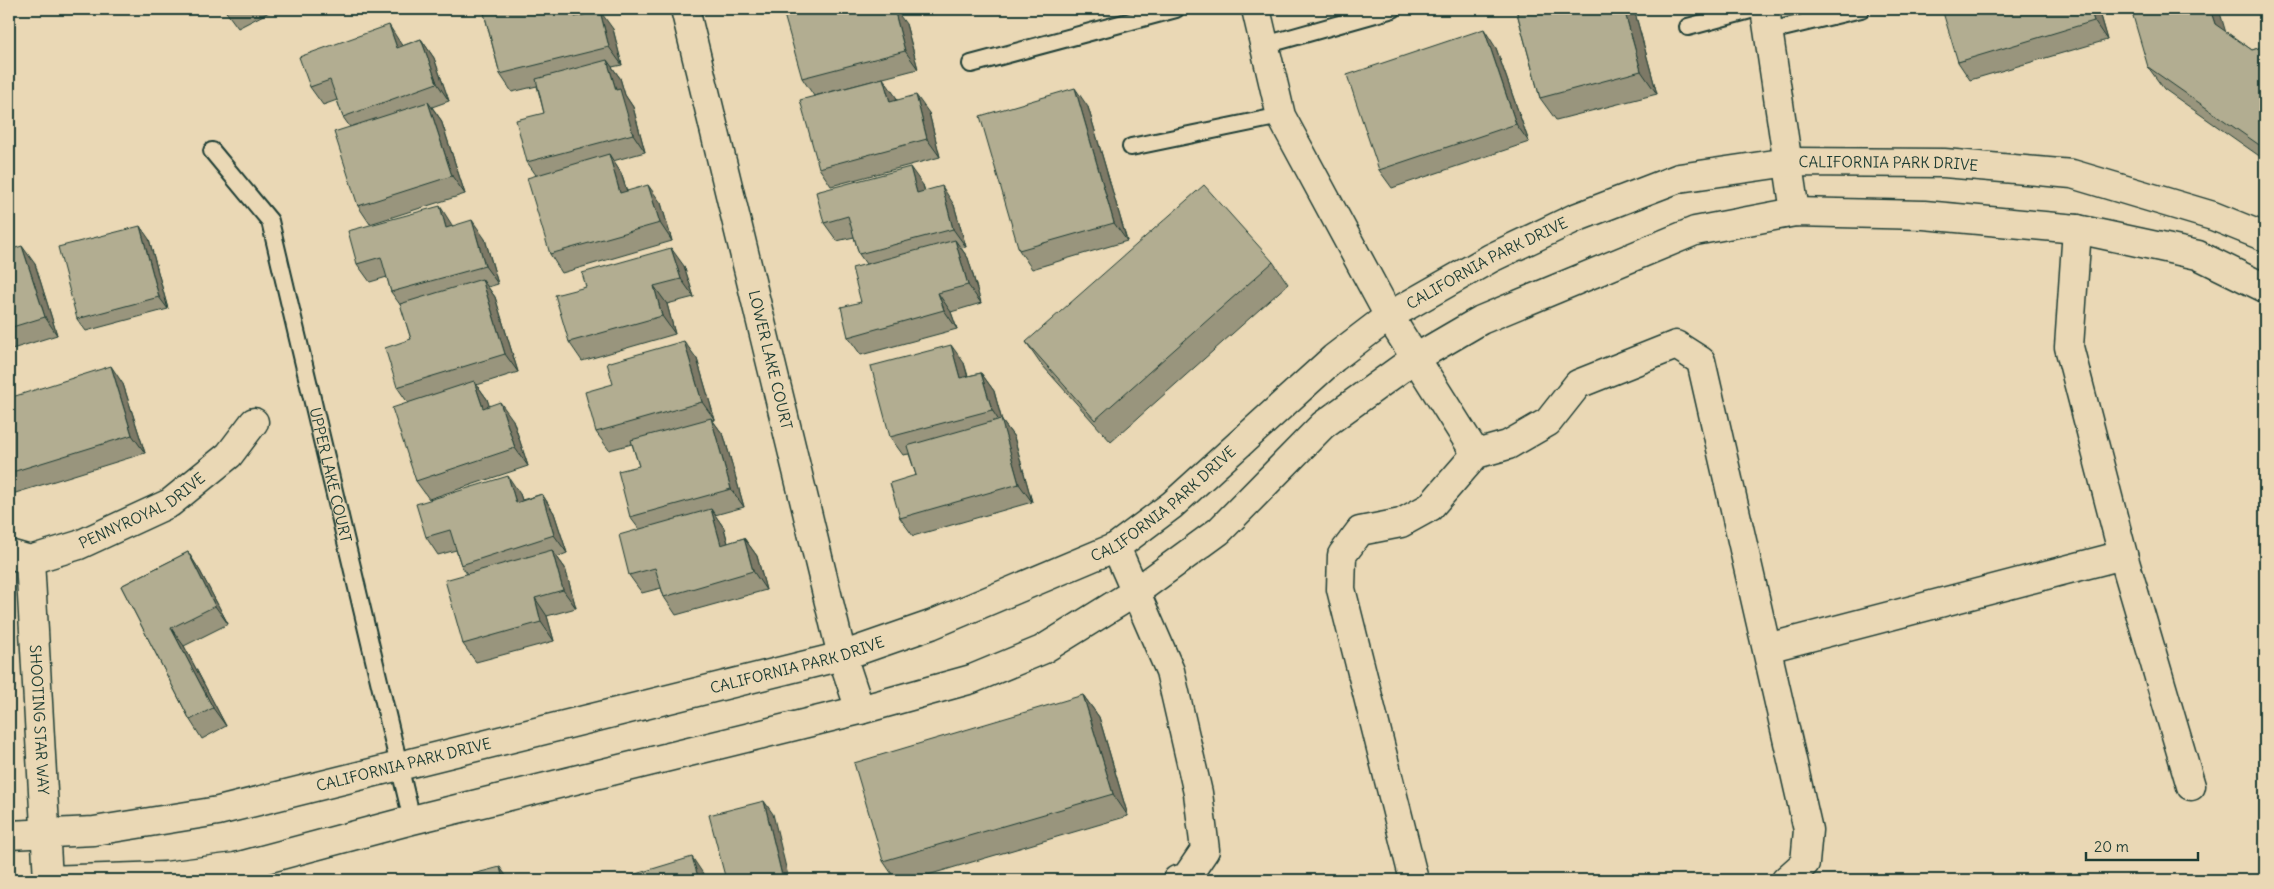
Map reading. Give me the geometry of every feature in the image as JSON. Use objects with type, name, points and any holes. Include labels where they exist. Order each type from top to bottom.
[{"type":"street","name":"LOWER LAKE COURT","points":[[685,9],[842,656],[860,710]]},
{"type":"street","points":[[1256,9],[1281,116],[1389,316],[1414,359],[1476,454]]},
{"type":"street","points":[[1768,20],[1795,212]]},
{"type":"street","name":"CALIFORNIA PARK DRIVE","points":[[9,835],[94,831],[218,811],[842,656],[931,625],[1116,547],[1172,505],[1334,358],[1389,316],[1491,258],[1575,218],[1679,178],[1789,162],[1944,163],[2072,174],[2213,216],[2265,237]]},
{"type":"street","points":[[47,880],[166,876],[236,867],[412,820],[860,710],[981,676],[1042,650],[1137,591],[1219,531],[1323,425],[1414,359],[1481,320],[1695,231],[1795,212],[1924,215],[2077,229],[2198,254],[2265,288]]},
{"type":"street","points":[[2077,229],[2070,347],[2123,555],[2190,786]]},
{"type":"street","points":[[1414,880],[1341,588],[1342,555],[1360,531],[1401,523],[1430,507],[1476,454],[1508,445],[1548,422],[1578,384],[1676,345],[1701,361],[1808,830],[1805,863],[1786,880]]},
{"type":"street","name":"PENNYROYAL DRIVE","points":[[20,557],[79,545],[170,503],[229,455],[254,422]]},
{"type":"street","points":[[1116,547],[1137,591],[1170,671],[1198,793],[1205,850],[1186,878],[1177,880]]},
{"type":"street","points":[[1767,648],[2123,555]]},
{"type":"street","name":"SHOOTING STAR WAY","points":[[20,557],[46,834],[47,880]]},
{"type":"lane","points":[[971,64],[1176,9]]},
{"type":"lane","points":[[1265,45],[1393,9]]},
{"type":"lane","points":[[1688,27],[1754,9]]},
{"type":"lane","points":[[1768,20],[1860,9]]},
{"type":"lane","points":[[1131,147],[1281,116]]},
{"type":"lane","name":"UPPER LAKE COURT","points":[[212,151],[270,221],[412,820]]},
{"type":"building","points":[[483,9],[573,9],[575,17],[600,11],[609,47],[500,74]]},
{"type":"building","points":[[791,9],[866,9],[867,13],[894,9],[905,51],[802,78],[783,11]]},
{"type":"building","points":[[1516,9],[1624,9],[1641,71],[1540,98]]},
{"type":"building","points":[[1942,9],[2090,9],[2094,21],[1958,62]]},
{"type":"building","points":[[2131,9],[2210,9],[2215,24],[2252,50],[2265,46],[2265,149],[2148,67]]},
{"type":"building","points":[[389,25],[397,48],[421,39],[437,83],[343,117],[330,80],[310,87],[299,57]]},
{"type":"building","points":[[1484,29],[1516,124],[1379,170],[1347,75]]},
{"type":"building","points":[[607,60],[616,90],[620,89],[633,134],[527,162],[516,120],[544,113],[536,79]]},
{"type":"building","points":[[883,78],[890,102],[916,95],[927,139],[819,168],[800,100]]},
{"type":"building","points":[[1075,88],[1114,223],[1019,250],[980,116]]},
{"type":"building","points":[[428,102],[452,176],[358,206],[334,132]]},
{"type":"building","points":[[609,154],[620,193],[648,185],[660,223],[550,254],[527,178]]},
{"type":"building","points":[[910,167],[917,193],[942,186],[953,229],[859,254],[848,216],[824,223],[816,192]]},
{"type":"building","points":[[1204,185],[1273,262],[1095,420],[1026,342]]},
{"type":"building","points":[[440,206],[446,228],[472,220],[485,266],[391,292],[381,257],[357,264],[348,231]]},
{"type":"building","points":[[140,226],[159,297],[77,319],[58,247]]},
{"type":"building","points":[[955,240],[968,285],[938,293],[944,310],[848,337],[841,307],[861,302],[852,268]]},
{"type":"building","points":[[22,246],[45,317],[9,328],[9,250]]},
{"type":"building","points":[[671,248],[681,279],[654,286],[662,316],[569,342],[555,295],[586,287],[582,273]]},
{"type":"building","points":[[482,279],[505,354],[397,387],[385,348],[411,339],[400,304]]},
{"type":"building","points":[[684,341],[702,402],[596,432],[585,392],[613,384],[607,363]]},
{"type":"building","points":[[951,345],[960,378],[981,373],[992,410],[890,437],[871,366]]},
{"type":"building","points":[[111,366],[132,435],[9,473],[9,398]]},
{"type":"building","points":[[474,381],[483,408],[500,402],[515,448],[416,481],[392,408]]},
{"type":"building","points":[[711,418],[731,489],[630,517],[618,471],[639,466],[631,440]]},
{"type":"building","points":[[1001,419],[1019,484],[900,518],[890,483],[916,475],[907,446]]},
{"type":"building","points":[[508,476],[516,503],[542,494],[554,535],[461,565],[450,530],[426,537],[416,504]]},
{"type":"building","points":[[711,509],[721,545],[744,538],[753,571],[664,597],[655,568],[629,575],[619,535]]},
{"type":"building","points":[[552,550],[563,590],[535,598],[541,622],[463,644],[445,580]]},
{"type":"building","points":[[188,552],[215,606],[171,628],[213,708],[190,720],[121,586]]},
{"type":"building","points":[[1083,695],[1113,794],[883,861],[854,763]]},
{"type":"building","points":[[764,801],[783,880],[726,880],[709,815]]},
{"type":"building","points":[[692,857],[699,880],[616,880]]},
{"type":"building","points":[[500,867],[503,880],[450,880]]}]
